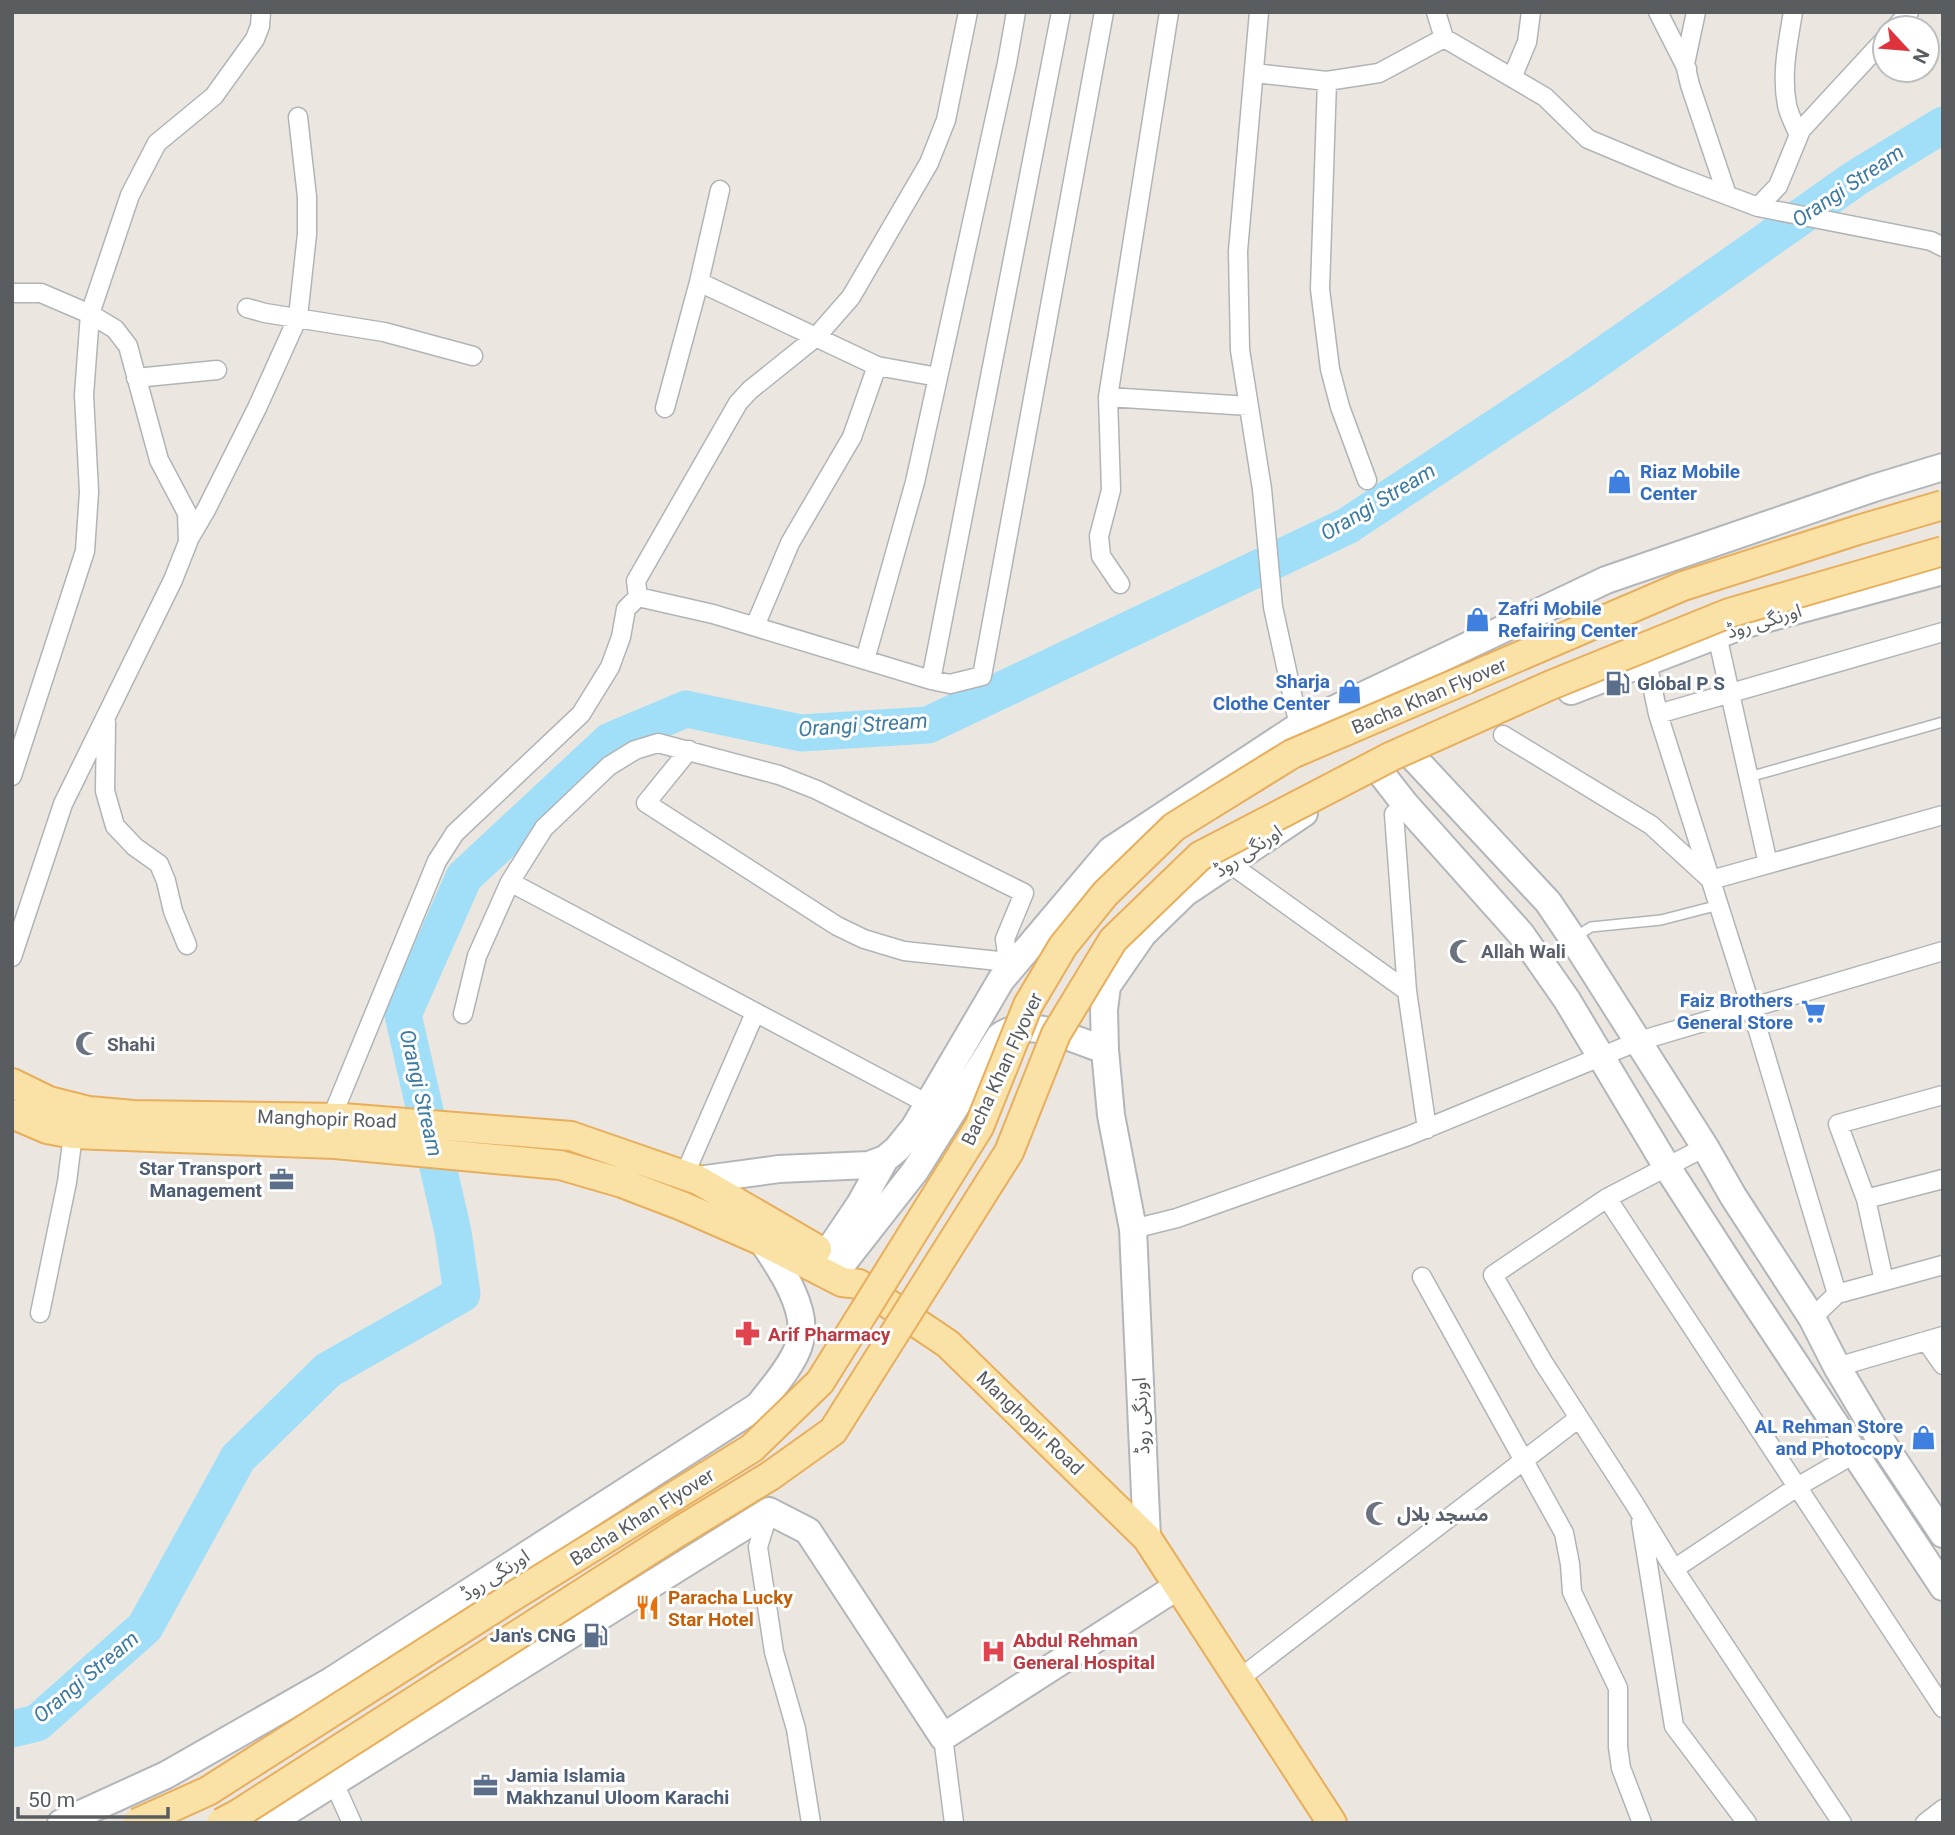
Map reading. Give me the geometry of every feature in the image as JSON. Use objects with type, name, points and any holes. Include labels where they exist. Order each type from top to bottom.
[{"type":"main road","name":"Bacha Khan Flyover","points":[[137,1823],[208,1791],[752,1448],[820,1382],[979,1127],[1028,1005],[1063,946],[1105,894],[1174,827],[1292,754],[1683,586],[1943,505]]},
{"type":"main road","name":"Bacha Khan Flyover","points":[[220,1823],[250,1807],[678,1532],[770,1476],[833,1431],[1009,1152],[1056,1034],[1113,940],[1200,856],[1392,756],[1729,612],[1943,551]]},
{"type":"main road","name":"Manghopir Road","points":[[12,1083],[50,1101],[89,1111],[336,1127],[571,1136],[691,1178],[948,1344],[1147,1538],[1332,1823]]},
{"type":"main road","name":"Manghopir Road","points":[[12,1114],[47,1129],[73,1135],[336,1127],[560,1165],[622,1183],[835,1269]]},
{"type":"street","points":[[638,597],[636,581],[738,403],[750,390],[816,337],[851,297],[929,163],[946,120],[968,12]]},
{"type":"street","points":[[865,660],[915,482],[1016,12]]},
{"type":"street","points":[[931,680],[1061,12]]},
{"type":"street","points":[[638,597],[713,614],[931,680],[950,684],[982,676],[1104,12]]},
{"type":"street","points":[[1120,584],[1101,556],[1099,536],[1111,490],[1108,397],[1169,12]]},
{"type":"street","points":[[1259,12],[1238,251],[1240,349],[1262,489],[1273,607],[1299,726]]},
{"type":"street","points":[[1436,12],[1444,38],[1545,97],[1588,139],[1758,207],[1931,241],[1943,247]]},
{"type":"street","points":[[1512,78],[1527,42],[1531,12]]},
{"type":"street","points":[[1658,12],[1687,69]]},
{"type":"street","points":[[1696,12],[1685,64],[1727,195]]},
{"type":"street","points":[[1793,12],[1786,53],[1785,85],[1787,107],[1799,135]]},
{"type":"street","points":[[12,776],[85,551],[89,492],[84,395],[90,314],[130,195],[157,143],[214,96],[255,39],[258,17]]},
{"type":"street","points":[[1254,73],[1327,80],[1379,73],[1444,38]]},
{"type":"street","points":[[1758,207],[1778,186],[1801,130],[1871,54]]},
{"type":"street","points":[[1327,80],[1320,289],[1330,369],[1340,407],[1367,480]]},
{"type":"street","points":[[12,957],[63,804],[173,580],[187,542],[252,420],[298,317],[307,197],[298,117]]},
{"type":"street","points":[[665,408],[699,282],[720,190]]},
{"type":"street","points":[[699,282],[877,366],[938,377]]},
{"type":"street","points":[[12,293],[41,293],[90,314],[115,329],[128,346],[159,460],[187,513],[187,542]]},
{"type":"street","points":[[247,308],[384,332],[473,356]]},
{"type":"street","points":[[755,626],[790,544],[852,437],[877,366]]},
{"type":"street","points":[[136,378],[217,370]]},
{"type":"street","points":[[1108,397],[1249,406]]},
{"type":"street","points":[[755,1013],[691,1178],[779,1169],[869,1165],[885,1159],[897,1149],[928,1104],[1008,966],[1111,850],[1299,726],[1606,580],[1943,467]]},
{"type":"street","name":"اورنگی روڈ","points":[[1147,1538],[1133,1228],[1111,1115],[1104,1010],[1107,986],[1143,934],[1185,893],[1321,802],[1440,742],[1746,624],[1943,571]]},
{"type":"street","points":[[336,1127],[437,860],[455,833],[581,714],[610,667],[621,638],[626,609],[638,597]]},
{"type":"street","points":[[1658,714],[1943,632]]},
{"type":"street","points":[[1717,635],[1768,864]]},
{"type":"street","points":[[1647,662],[1658,714],[1751,1007],[1837,1294]]},
{"type":"street","points":[[107,716],[105,790],[115,826],[135,847],[159,864],[166,880],[173,911],[187,945]]},
{"type":"street","points":[[1503,735],[1651,825],[1711,880]]},
{"type":"street","points":[[463,1014],[477,956],[510,882],[544,828],[609,766],[635,750],[658,743],[779,775],[817,790],[1024,893],[1004,939],[1008,966]]},
{"type":"street","points":[[688,750],[646,803],[837,926],[864,939],[904,951],[1008,966]]},
{"type":"street","points":[[1412,757],[1548,901],[1812,1318],[1837,1367],[1880,1439],[1943,1534]]},
{"type":"street","points":[[1380,772],[1405,804],[1521,934],[1567,1000],[1667,1167],[1853,1455],[1943,1587]]},
{"type":"street","points":[[1405,804],[1394,814],[1407,991],[1427,1129]]},
{"type":"street","points":[[1711,880],[1943,815]]},
{"type":"street","points":[[1240,871],[1407,991]]},
{"type":"street","points":[[510,882],[928,1104]]},
{"type":"street","points":[[1133,1228],[1177,1218],[1427,1129],[1639,1041],[1943,951]]},
{"type":"street","points":[[835,1269],[882,1215],[915,1171],[1000,1035],[1011,1028],[1024,1027],[1105,1050]]},
{"type":"street","points":[[1884,1281],[1866,1199],[1838,1124],[1943,1096]]},
{"type":"street","points":[[40,1313],[67,1182],[73,1135]]},
{"type":"street","points":[[1705,1147],[1607,1198],[1493,1275],[1543,1363],[1674,1569],[1842,1823]]},
{"type":"street","points":[[835,1269],[860,1205],[885,1159]]},
{"type":"street","points":[[1866,1199],[1943,1180]]},
{"type":"street","points":[[1607,1198],[1943,1708]]},
{"type":"street","name":"اورنگی روڈ","points":[[61,1823],[166,1775],[331,1681],[758,1406],[782,1377],[801,1341],[799,1312],[786,1276],[762,1241]]},
{"type":"street","points":[[1812,1318],[1837,1294],[1943,1265]]},
{"type":"street","points":[[1422,1277],[1564,1533],[1572,1592],[1618,1688],[1618,1746],[1621,1768],[1642,1823]]},
{"type":"street","points":[[1837,1367],[1934,1339],[1943,1365]]},
{"type":"street","points":[[1238,1679],[1579,1418]]},
{"type":"street","points":[[1674,1569],[1797,1487],[1880,1439]]},
{"type":"street","points":[[769,1511],[808,1531],[943,1737],[954,1823]]},
{"type":"street","points":[[269,1823],[769,1511]]},
{"type":"street","points":[[769,1511],[758,1547],[774,1653],[796,1729],[811,1823]]},
{"type":"street","points":[[1640,1512],[1674,1726],[1747,1823]]},
{"type":"street","points":[[943,1737],[1178,1586]]},
{"type":"street","points":[[334,1783],[352,1823]]},
{"type":"street","points":[[1924,1823],[1943,1810]]},
{"type":"lane","points":[[1749,777],[1943,722]]},
{"type":"lane","points":[[1573,939],[1591,927],[1661,920],[1718,905]]},
{"type":"waterway","name":"Orangi Stream","points":[[12,1729],[37,1723],[145,1627],[238,1458],[328,1370],[462,1294],[453,1232],[403,1015],[464,877],[610,741],[686,709],[801,733],[928,725],[1347,526],[1581,371],[1856,178],[1943,125]]},
{"type":"place","name":"Riaz Mobile Center","points":[[1620,482]]},
{"type":"place","name":"Zafri Mobile Refairing Center","points":[[1478,619]]},
{"type":"place","name":"Global P S","points":[[1617,683]]},
{"type":"place","name":"Sharja Clothe Center","points":[[1350,692]]},
{"type":"place","name":"Allah Wali","points":[[1461,951]]},
{"type":"place","name":"Faiz Brothers General Store","points":[[1813,1011]]},
{"type":"place","name":"Shahi","points":[[87,1044]]},
{"type":"place","name":"Star Transport Management","points":[[282,1179]]},
{"type":"place","name":"Arif Pharmacy","points":[[748,1334]]},
{"type":"place","name":"AL Rehman Store and Photocopy","points":[[1923,1437]]},
{"type":"place","name":"مسجد بلال","points":[[1377,1514]]},
{"type":"place","name":"Paracha Lucky Star Hotel","points":[[648,1608]]},
{"type":"place","name":"Jan's CNG","points":[[596,1635]]},
{"type":"place","name":"Abdul Rehman General Hospital","points":[[993,1651]]},
{"type":"place","name":"Jamia Islamia Makhzanul Uloom Karachi","points":[[486,1786]]}]
